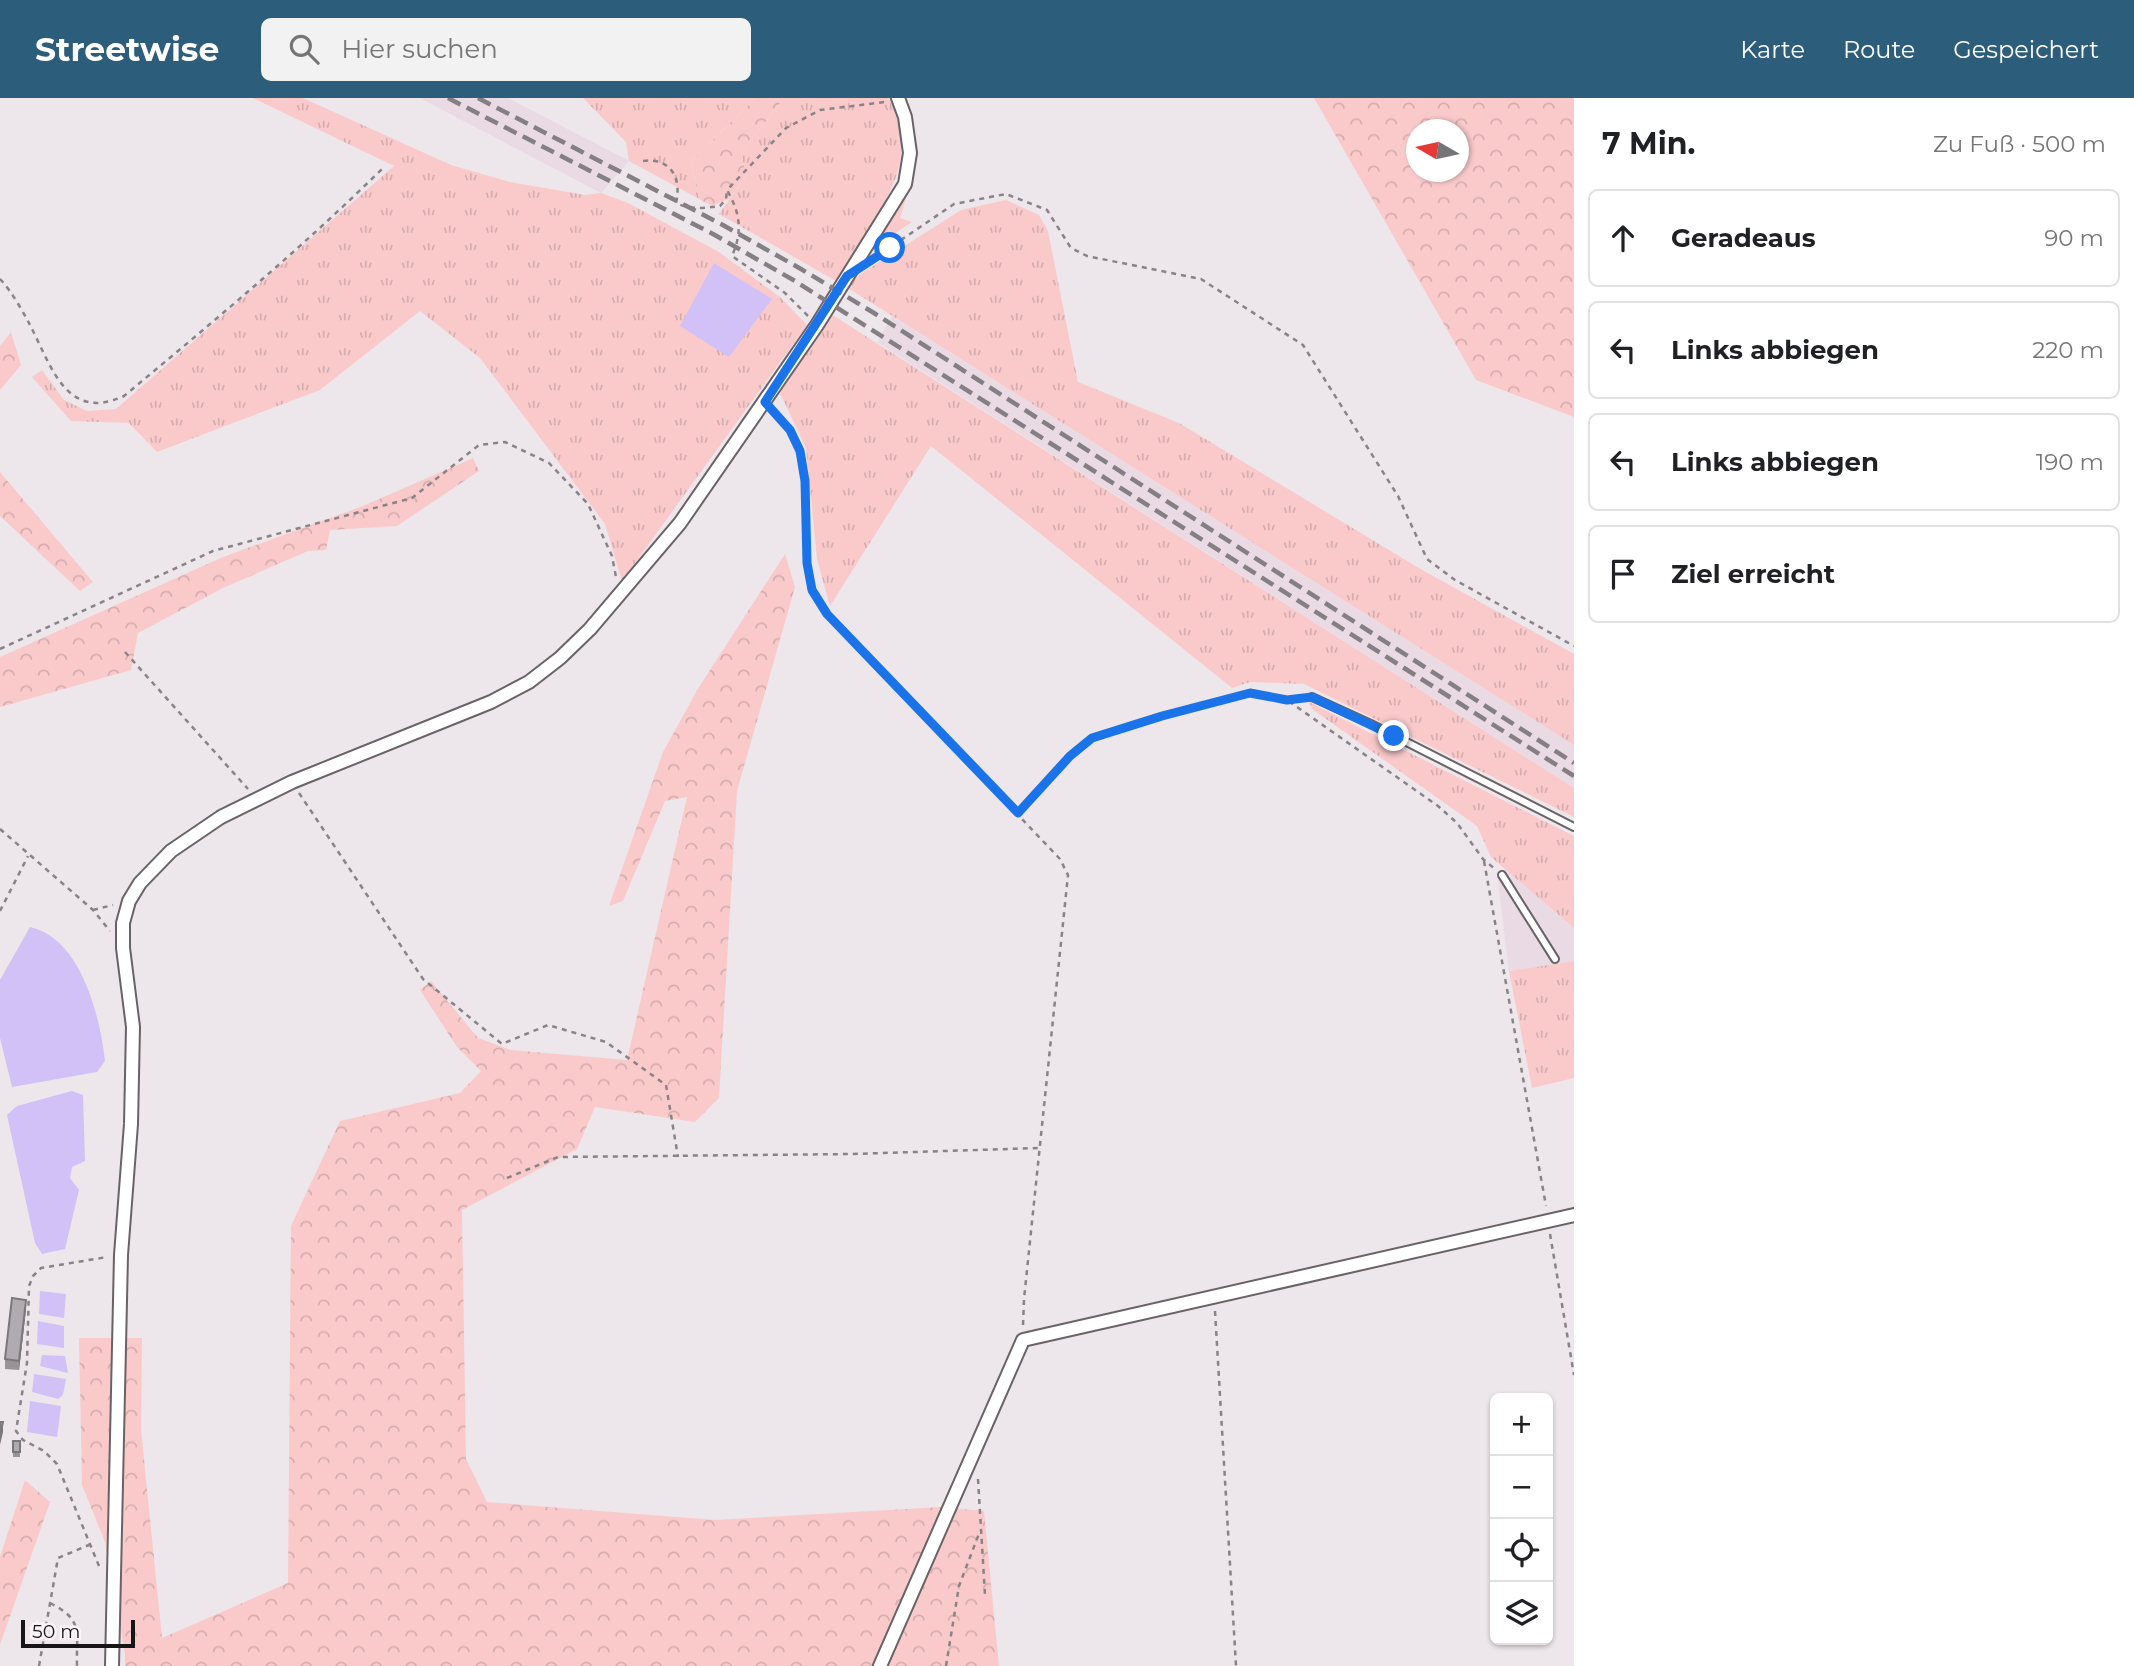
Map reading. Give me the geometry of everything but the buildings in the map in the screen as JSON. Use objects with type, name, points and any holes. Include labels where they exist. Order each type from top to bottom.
[{"type":"street","points":[[112,1666],[121,1255],[131,1124],[133,1027],[123,948],[123,923],[129,901],[140,883],[171,851],[221,817],[292,782],[491,702],[529,682],[561,658],[680,523],[817,325],[905,184],[910,153],[905,117],[899,99]]},
{"type":"street","points":[[880,1666],[1023,1340],[1574,1215]]},
{"type":"lane","points":[[1312,697],[1574,827]]},
{"type":"lane","points":[[1502,875],[1555,959]]},
{"type":"path","points":[[643,161],[652,160],[665,164],[675,175],[680,189],[676,203],[703,209],[720,206],[726,199],[727,190],[786,128],[820,110],[899,99]]},
{"type":"path","points":[[0,279],[30,326],[48,367],[62,386],[81,401],[96,404],[110,402],[124,396],[215,320],[384,167]]},
{"type":"path","points":[[727,190],[738,209],[739,240],[732,256],[785,293],[794,305],[817,325]]},
{"type":"path","points":[[869,262],[954,204],[1006,194],[1047,210],[1071,248],[1087,256],[1201,279],[1303,345],[1398,496],[1427,559],[1455,580],[1574,646]]},
{"type":"path","points":[[765,402],[790,430],[800,451],[805,481],[807,563],[812,590],[827,614],[1018,813],[1060,859],[1068,875],[1024,1298],[1023,1340]]},
{"type":"path","points":[[0,649],[213,551],[412,498],[479,445],[505,442],[549,463],[588,504],[612,556],[619,594]]},
{"type":"path","points":[[125,652],[257,799]]},
{"type":"path","points":[[1018,813],[1070,756],[1092,738],[1250,693],[1287,700],[1312,697]]},
{"type":"path","points":[[1287,700],[1438,806],[1457,823],[1483,859],[1502,875]]},
{"type":"path","points":[[292,782],[423,979],[502,1044],[548,1024],[606,1042],[666,1085],[678,1157]]},
{"type":"path","points":[[0,830],[93,910],[123,948]]},
{"type":"path","points":[[0,911],[28,856]]},
{"type":"path","points":[[1483,859],[1574,1375]]},
{"type":"path","points":[[93,910],[129,901]]},
{"type":"path","points":[[507,1178],[558,1157],[678,1157],[1039,1148]]},
{"type":"path","points":[[113,1596],[89,1545],[57,1464],[44,1451],[23,1440],[16,1430],[27,1363],[29,1286],[33,1276],[41,1268],[121,1255]]},
{"type":"path","points":[[1214,1298],[1236,1666]]},
{"type":"path","points":[[969,1465],[978,1476],[985,1595]]},
{"type":"path","points":[[946,1666],[959,1586],[980,1531]]},
{"type":"path","points":[[39,1666],[58,1558],[89,1545]]},
{"type":"path","points":[[50,1604],[68,1613],[76,1625],[77,1666]]},
{"type":"shaded area","points":[[420,98],[508,98],[629,161],[601,193]]},
{"type":"shaded area","points":[[714,263],[772,299],[729,357],[680,326]]},
{"type":"shaded area","points":[[892,316],[1574,745],[1574,788],[877,342]]},
{"type":"shaded area","points":[[1506,869],[1574,928],[1574,961],[1509,971],[1498,881]]},
{"type":"shaded area","points":[[30,927],[48,934],[63,946],[75,962],[93,1002],[105,1061],[97,1072],[12,1087],[0,1038],[0,980]]},
{"type":"shaded area","points":[[72,1091],[83,1095],[85,1161],[72,1167],[70,1178],[79,1190],[65,1249],[42,1254],[35,1243],[7,1115],[17,1106]]},
{"type":"shaded area","points":[[40,1291],[66,1294],[64,1318],[39,1314]]},
{"type":"shaded area","points":[[38,1321],[64,1326],[64,1348],[37,1344]]},
{"type":"shaded area","points":[[42,1355],[65,1356],[68,1373],[40,1366]]},
{"type":"shaded area","points":[[34,1374],[66,1379],[63,1395],[58,1399],[32,1392]]},
{"type":"shaded area","points":[[30,1401],[61,1406],[57,1437],[27,1432]]},
{"type":"green space","points":[[253,98],[303,98],[451,165],[510,182],[585,195],[601,193],[628,203],[719,252],[781,298],[807,325],[622,581],[605,524],[480,358],[420,311],[320,390],[157,452],[129,423],[71,421],[32,377],[42,370],[64,400],[87,411],[116,409],[394,166]]},
{"type":"green space","points":[[583,98],[756,98],[691,161],[699,199],[629,161],[626,142]]},
{"type":"green space","points":[[756,98],[777,98],[780,104],[741,152],[746,176],[729,199],[712,206],[699,199],[691,161]]},
{"type":"green space","points":[[777,98],[889,98],[895,113],[901,145],[897,175],[873,222],[836,281],[719,214],[746,176],[741,152],[780,104]]},
{"type":"green space","points":[[1314,98],[1574,98],[1574,417],[1476,380]]},
{"type":"green space","points":[[907,195],[900,218],[912,222],[874,247]]},
{"type":"green space","points":[[1006,200],[1039,215],[1048,231],[1078,382],[1179,423],[1417,567],[1574,654],[1574,745],[848,288],[859,275],[961,210]]},
{"type":"green space","points":[[831,314],[1574,788],[1574,817],[1304,684],[1250,682],[1232,688],[931,446],[830,606],[817,559],[806,448],[780,393]]},
{"type":"green space","points":[[11,332],[21,365],[0,390],[0,346]]},
{"type":"green space","points":[[473,458],[479,471],[397,526],[330,530],[326,550],[308,551],[223,588],[138,633],[131,670],[0,707],[0,657],[223,557],[363,506]]},
{"type":"green space","points":[[0,472],[93,582],[80,591],[0,516]]},
{"type":"green space","points":[[785,554],[795,587],[737,791],[719,1098],[695,1122],[595,1107],[577,1149],[462,1210],[466,1459],[487,1502],[715,1520],[941,1507],[984,1511],[999,1666],[125,1666],[105,1542],[82,1485],[79,1338],[142,1338],[141,1429],[162,1638],[288,1583],[291,1226],[340,1121],[460,1093],[481,1071],[457,1047],[420,990],[431,981],[478,1038],[511,1050],[627,1060],[687,797],[665,801],[623,901],[609,906],[663,752],[699,687]]},
{"type":"green space","points":[[1309,702],[1574,836],[1574,928],[1491,857],[1477,826],[1312,709]]},
{"type":"green space","points":[[1574,961],[1574,1078],[1532,1088],[1509,971]]},
{"type":"green space","points":[[25,1480],[50,1502],[0,1645],[0,1557]]},
{"type":"railway","points":[[448,98],[713,234],[795,281],[1574,776]]},
{"type":"railway","points":[[478,98],[721,224],[874,313],[1574,763]]},
{"type":"route","points":[[890,248],[847,276],[765,402],[790,430],[800,451],[805,481],[807,563],[812,590],[827,614],[1018,813],[1070,756],[1092,738],[1250,693],[1287,700],[1312,697],[1394,736]]}]
